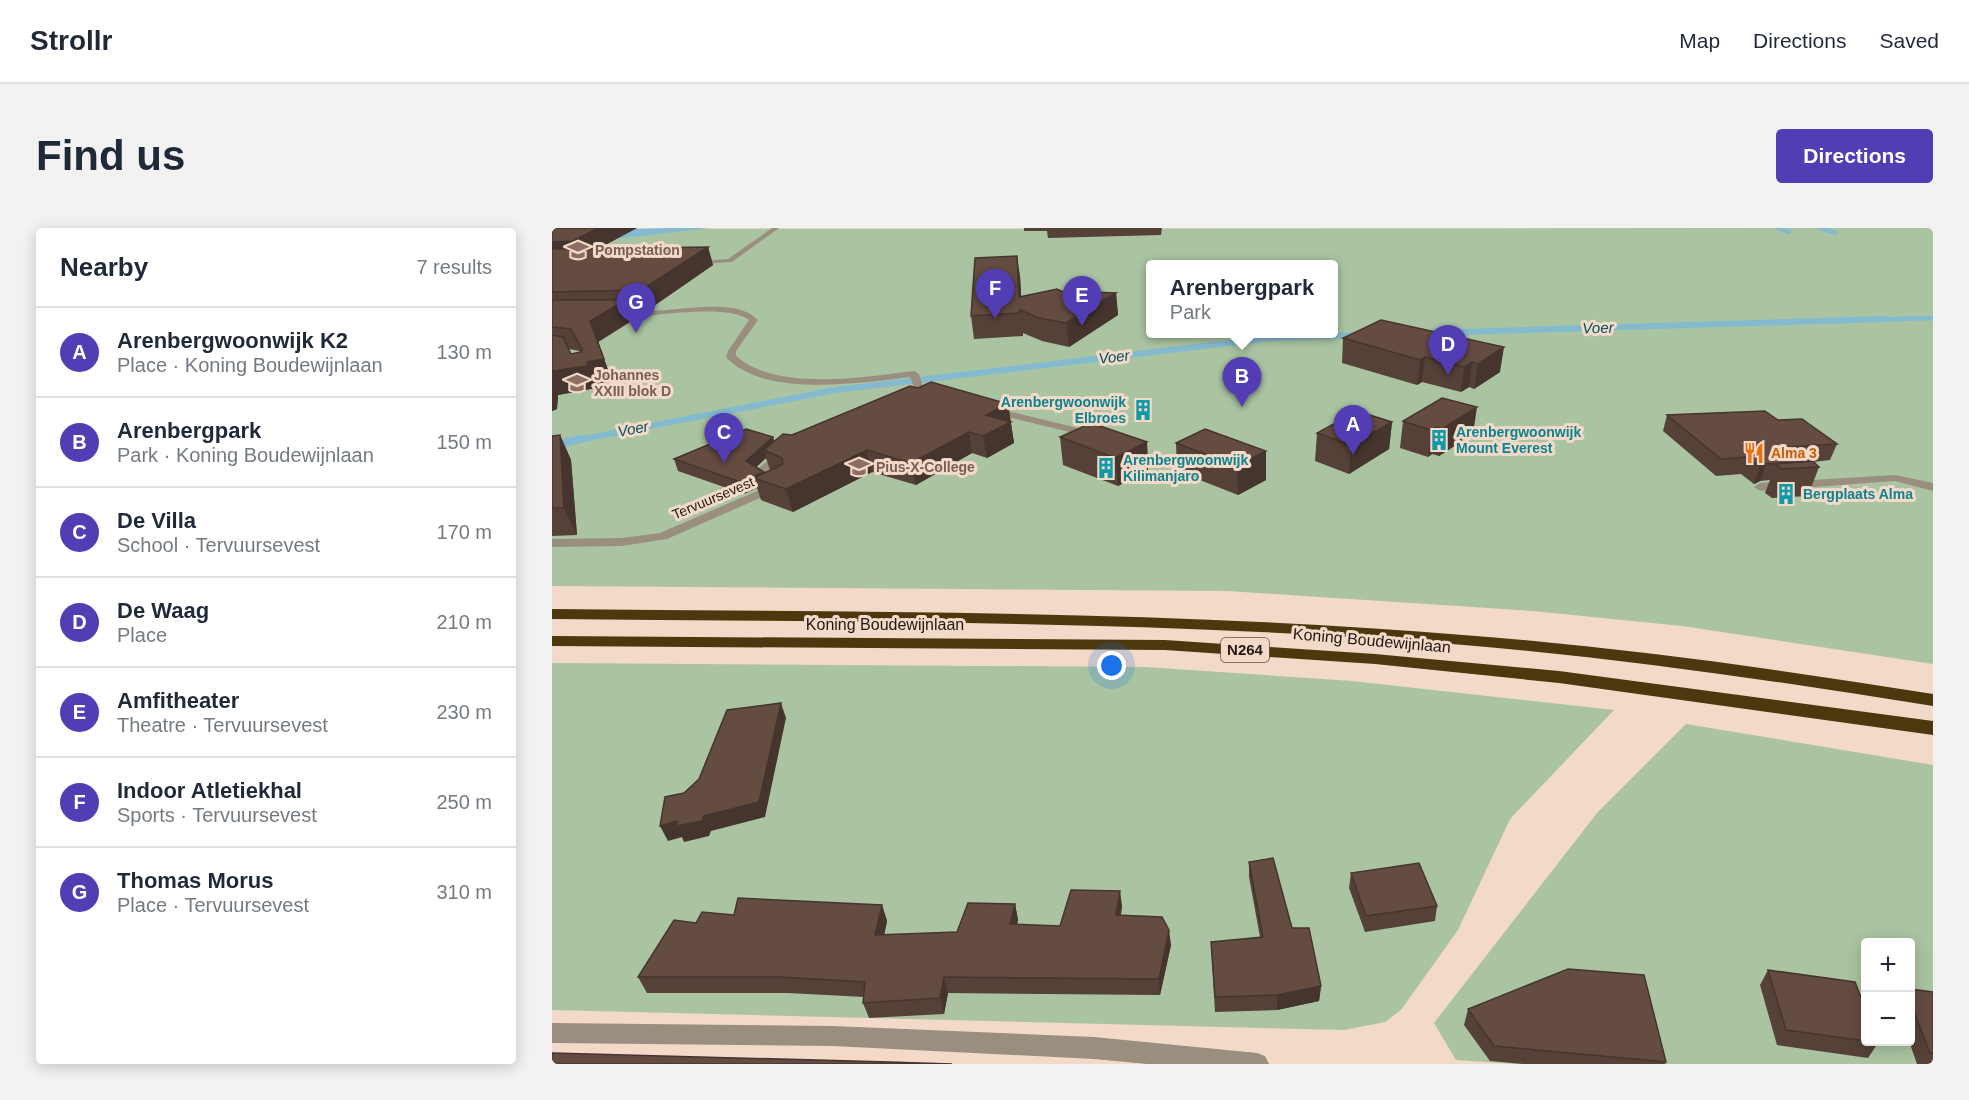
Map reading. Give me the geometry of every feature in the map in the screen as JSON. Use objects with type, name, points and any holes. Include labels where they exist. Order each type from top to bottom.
[{"type":"highway","name":"Koning Boudewijnlaan","points":[[552,614],[1076,619],[1395,635],[1702,665],[1933,700]]},
{"type":"highway","name":"Koning Boudewijnlaan","points":[[552,641],[1165,645],[1375,659],[1559,677],[1933,728]]},
{"type":"street","points":[[688,262],[730,261],[776,228]]},
{"type":"street","points":[[600,316],[712,310],[747,313],[754,320],[732,351],[731,357],[743,368],[794,380],[836,382],[914,374],[919,390]]},
{"type":"street","points":[[906,394],[919,390],[932,395]]},
{"type":"street","points":[[978,407],[1082,432]]},
{"type":"street","name":"Tervuursevest","points":[[552,543],[622,542],[663,536],[783,484],[758,473],[766,464],[794,446]]},
{"type":"street","points":[[1760,487],[1895,478],[1933,487]]},
{"type":"street","points":[[552,1033],[845,1036],[1094,1048],[1257,1064]]},
{"type":"green space","points":[[1933,228],[1933,664],[1682,626],[1533,611],[1228,591],[552,586],[552,229]]},
{"type":"green space","points":[[552,663],[1146,667],[1352,681],[1614,710],[1510,819],[1458,930],[1401,1010],[1385,1022],[1344,1030],[552,1010]]},
{"type":"green space","points":[[1686,724],[1933,765],[1933,1064],[1516,1064],[1456,1060],[1434,1023],[1597,813]]},
{"type":"water","points":[[709,228],[624,238],[552,240],[552,232]]},
{"type":"building","points":[[552,228],[598,228],[573,241],[552,242]]},
{"type":"building","points":[[708,247],[641,290],[552,292],[552,249]]},
{"type":"building","points":[[1017,256],[1019,297],[1057,289],[1116,293],[1066,323],[1039,318],[1020,310],[1020,313],[971,316],[975,258]]},
{"type":"building","points":[[552,300],[626,300],[590,321],[604,359],[587,362],[587,366],[552,371],[552,335],[563,337],[571,354],[581,352],[582,349],[571,329],[552,327]]},
{"type":"building","points":[[1381,320],[1504,347],[1478,364],[1472,362],[1464,367],[1425,357],[1420,360],[1343,338]]},
{"type":"building","points":[[931,382],[1008,404],[986,415],[1011,422],[983,436],[969,432],[911,463],[867,450],[786,489],[754,478],[783,464],[782,458],[764,450],[783,434],[792,435],[910,386],[918,388]]},
{"type":"building","points":[[1442,398],[1477,407],[1442,429],[1436,427],[1431,430],[1403,421]]},
{"type":"building","points":[[1357,411],[1392,422],[1351,445],[1317,433]]},
{"type":"building","points":[[1765,411],[1778,420],[1802,419],[1837,444],[1787,447],[1797,455],[1793,455],[1799,462],[1766,464],[1760,467],[1747,457],[1721,459],[1667,415]]},
{"type":"building","points":[[1091,423],[1147,442],[1115,458],[1060,437]]},
{"type":"building","points":[[746,429],[773,437],[746,461],[764,472],[740,482],[674,459]]},
{"type":"building","points":[[1205,429],[1266,451],[1237,466],[1176,443]]},
{"type":"building","points":[[560,435],[564,508],[552,508],[552,436]]},
{"type":"building","points":[[1813,461],[1819,467],[1782,469],[1775,464]]},
{"type":"building","points":[[781,703],[759,802],[704,816],[702,821],[677,826],[677,821],[660,826],[665,797],[684,793],[699,779],[727,710]]},
{"type":"building","points":[[1273,858],[1292,928],[1309,928],[1321,986],[1277,995],[1215,997],[1211,942],[1263,937],[1249,862]]},
{"type":"building","points":[[1419,863],[1437,906],[1366,916],[1351,873]]},
{"type":"building","points":[[1071,890],[1120,891],[1116,915],[1162,917],[1169,930],[1159,979],[944,977],[940,998],[863,1003],[865,982],[781,977],[638,977],[674,920],[696,923],[702,912],[734,915],[738,898],[882,905],[875,935],[957,932],[968,903],[1015,904],[1010,924],[1060,926]]},
{"type":"building","points":[[1568,969],[1644,975],[1666,1062],[1494,1046],[1468,1009]]},
{"type":"building","points":[[1768,970],[1855,982],[1861,997],[1861,1040],[1786,1030]]},
{"type":"building","points":[[1915,990],[1933,992],[1933,1053],[1930,1053],[1915,1014]]},
{"type":"building","points":[[552,1053],[889,1062],[952,1064],[552,1064]]},
{"type":"waterway","points":[[1778,228],[1789,232]]},
{"type":"waterway","points":[[1820,228],[1835,233]]},
{"type":"waterway","name":"Voer","points":[[1833,321],[1933,318]]},
{"type":"waterway","name":"Voer","points":[[1426,333],[1884,319]]},
{"type":"waterway","name":"Voer","points":[[1338,336],[1361,335]]},
{"type":"waterway","name":"Voer","points":[[573,441],[835,390],[1271,338]]},
{"type":"waterway","name":"Voer","points":[[552,445],[581,439]]},
{"type":"place","name":"Pompstation","points":[[578,250]]},
{"type":"place","name":"Indoor Atletiekhal","points":[[995,319]]},
{"type":"place","name":"Amfitheater","points":[[1082,326]]},
{"type":"place","name":"Thomas Morus","points":[[636,333]]},
{"type":"place","name":"De Waag","points":[[1448,375]]},
{"type":"place","name":"Johannes XXIII blok D","points":[[577,383]]},
{"type":"place","name":"Arenbergpark","points":[[1242,407]]},
{"type":"place","name":"Arenbergwoonwijk Elbroes","points":[[1143,410]]},
{"type":"place","name":"Arenbergwoonwijk Mount Everest","points":[[1439,440]]},
{"type":"place","name":"Alma 3","points":[[1754,453]]},
{"type":"place","name":"Arenbergwoonwijk K2","points":[[1353,455]]},
{"type":"place","name":"De Villa","points":[[724,463]]},
{"type":"place","name":"Pius-X-College","points":[[859,467]]},
{"type":"place","name":"Arenbergwoonwijk Kilimanjaro","points":[[1106,468]]},
{"type":"place","name":"Bergplaats Alma","points":[[1786,494]]}]
